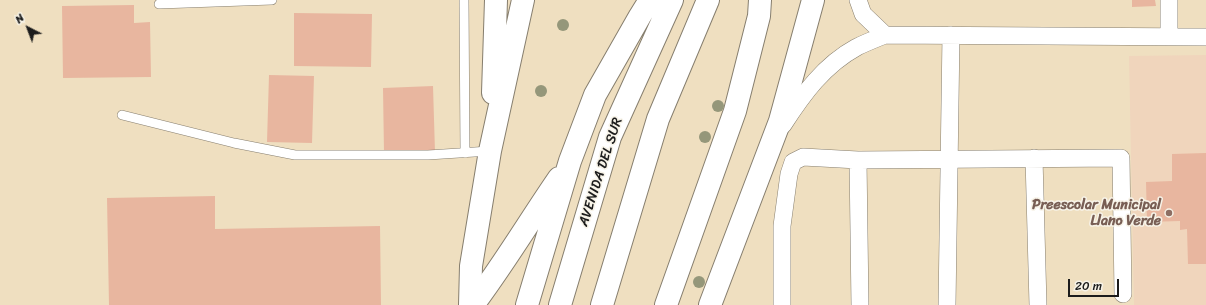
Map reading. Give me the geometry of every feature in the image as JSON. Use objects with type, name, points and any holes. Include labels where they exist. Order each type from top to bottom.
[{"type":"main road","points":[[490,151],[496,0]]},
{"type":"main road","points":[[470,305],[471,266],[490,151],[523,0]]},
{"type":"main road","points":[[527,305],[570,161],[595,95],[650,0]]},
{"type":"main road","name":"AVENIDA DEL SUR","points":[[560,305],[610,136],[672,0]]},
{"type":"main road","points":[[602,305],[658,119],[708,0]]},
{"type":"main road","points":[[666,305],[735,111],[759,16],[760,0]]},
{"type":"main road","points":[[710,305],[780,120],[813,0]]},
{"type":"main road","points":[[473,305],[497,273],[570,161]]},
{"type":"street","points":[[858,0],[863,14],[885,35]]},
{"type":"street","points":[[1169,0],[1169,37]]},
{"type":"street","points":[[770,145],[798,102],[817,78],[837,61],[856,48],[885,35],[1206,37]]},
{"type":"street","points":[[947,305],[951,35]]},
{"type":"street","points":[[782,305],[782,226],[789,174],[793,162],[802,157],[858,160],[950,158],[1121,158],[1124,294]]},
{"type":"street","points":[[1034,158],[1038,305]]},
{"type":"street","points":[[858,160],[860,305]]},
{"type":"lane","points":[[158,4],[272,0]]},
{"type":"lane","points":[[464,0],[465,153]]},
{"type":"lane","points":[[122,115],[234,143],[295,155],[428,155],[490,151]]},
{"type":"shaded area","name":"Preescolar Municipal Llano Verde","points":[[1206,55],[1206,305],[1134,305],[1129,56]]},
{"type":"building","points":[[1132,0],[1155,0],[1156,6],[1132,7]]},
{"type":"building","points":[[134,5],[134,23],[150,22],[151,77],[63,78],[62,6]]},
{"type":"building","points":[[294,13],[372,14],[371,67],[294,66]]},
{"type":"building","points":[[269,75],[314,76],[312,143],[267,142]]},
{"type":"building","points":[[433,86],[435,152],[384,153],[383,88]]},
{"type":"building","points":[[1206,153],[1206,264],[1188,264],[1187,229],[1180,230],[1180,221],[1147,222],[1146,182],[1172,181],[1172,154]]},
{"type":"building","points":[[215,196],[215,229],[380,226],[381,305],[109,305],[107,198]]},
{"type":"place","name":"Preescolar Municipal Llano Verde","points":[[1169,213]]}]
